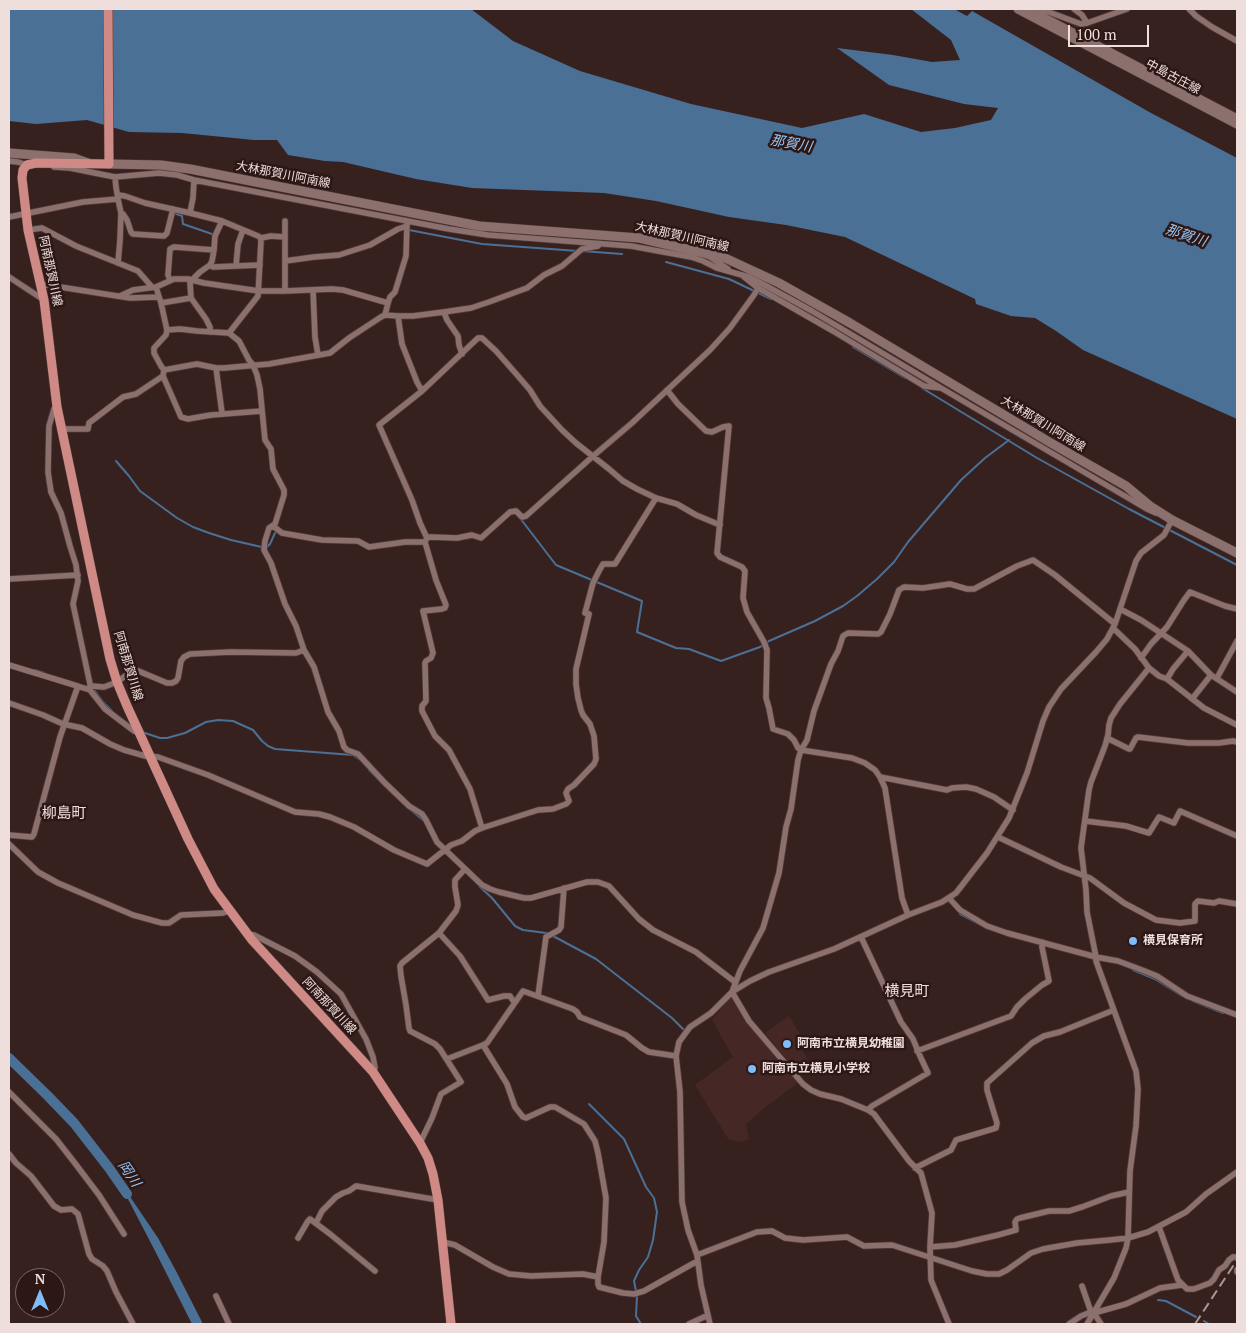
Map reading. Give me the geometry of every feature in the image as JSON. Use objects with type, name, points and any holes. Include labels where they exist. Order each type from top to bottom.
[{"type":"main road","points":[[9,153],[88,163],[109,160],[108,9]]},
{"type":"main road","name":"中島古庄線","points":[[1018,9],[1237,124]]},
{"type":"main road","points":[[28,166],[51,159]]},
{"type":"main road","name":"大林那賀川阿南線","points":[[109,160],[190,169],[479,226],[639,238],[725,258],[779,283],[850,323],[1126,486],[1170,523],[1237,553]]},
{"type":"main road","name":"阿南那賀川線","points":[[28,166],[23,170],[22,178],[26,214],[44,300],[57,407],[108,650],[117,682],[207,877],[229,911],[247,934],[373,1072],[428,1158],[438,1200],[451,1324]]},
{"type":"street","points":[[1033,9],[1046,11],[1081,24],[1127,9]]},
{"type":"street","points":[[1033,9],[1237,117]]},
{"type":"street","points":[[1074,9],[1082,15],[1087,23]]},
{"type":"street","points":[[1189,9],[1212,27],[1237,41]]},
{"type":"street","points":[[51,159],[54,167],[70,168],[115,177],[159,173],[177,175],[407,224],[488,235],[631,246],[683,255],[703,261],[717,268],[738,273],[758,288],[924,386],[942,388]]},
{"type":"street","points":[[9,161],[28,166]]},
{"type":"street","points":[[115,177],[121,207],[118,263]]},
{"type":"street","points":[[190,213],[194,180]]},
{"type":"street","points":[[9,217],[83,202],[125,196],[145,203],[222,222],[261,238],[270,236],[285,237]]},
{"type":"street","points":[[121,213],[127,220],[133,234],[164,236],[167,233],[173,210]]},
{"type":"street","points":[[284,291],[285,221]]},
{"type":"street","points":[[210,332],[206,319],[191,298],[190,282],[204,268],[210,265],[215,236],[222,222]]},
{"type":"street","points":[[285,261],[339,256],[370,245],[407,224]]},
{"type":"street","points":[[386,315],[390,297],[395,292],[406,256],[407,224]]},
{"type":"street","points":[[28,230],[42,228],[76,246],[138,271],[154,287],[160,300],[167,330],[166,335],[154,348],[154,353],[181,417],[188,419],[222,413],[262,411]]},
{"type":"street","points":[[236,266],[238,244],[243,230]]},
{"type":"street","points":[[229,333],[258,296],[261,238]]},
{"type":"street","points":[[61,429],[88,429],[89,423],[123,397],[136,394],[163,373],[197,364],[216,368],[269,364],[330,353],[375,319],[386,315],[398,316],[471,308],[517,293],[544,275],[562,266],[582,249],[601,244]]},
{"type":"street","points":[[170,280],[168,275],[170,248],[214,250]]},
{"type":"street","points":[[705,253],[709,258],[761,283],[812,311],[1147,510],[1160,513]]},
{"type":"street","points":[[210,265],[212,267],[260,265]]},
{"type":"street","points":[[9,277],[44,300]]},
{"type":"street","points":[[120,296],[133,290],[154,287],[170,280],[193,279],[204,283],[259,291],[343,290],[388,303]]},
{"type":"street","points":[[41,284],[130,298],[160,300],[191,298]]},
{"type":"street","points":[[273,526],[282,533],[322,540],[353,540],[369,547],[426,540],[430,537],[457,538],[472,535],[480,538],[510,512],[516,511],[522,517],[526,516],[632,423],[710,350],[730,328],[758,288]]},
{"type":"street","points":[[313,290],[315,337],[318,355]]},
{"type":"street","points":[[444,312],[458,336],[462,354]]},
{"type":"street","points":[[398,316],[402,344],[422,391]]},
{"type":"street","points":[[167,330],[180,329],[229,333],[239,340],[253,365],[260,389],[265,440],[271,449],[273,469],[284,490],[275,524],[269,528],[264,540],[264,550],[271,563],[304,650],[314,667],[328,712],[339,731],[344,747],[358,754],[409,806],[422,814],[444,851],[464,870],[490,890],[531,898],[587,882],[598,882],[609,886],[639,919],[653,930],[696,952],[735,982]]},
{"type":"street","points":[[482,828],[470,789],[449,750],[435,736],[422,711],[422,706],[426,701],[425,663],[431,658],[433,653],[423,611],[442,609],[446,605],[436,580],[426,540],[412,500],[379,425],[422,391],[478,338],[482,338],[518,376],[540,406],[562,430],[592,457],[637,490],[677,504],[696,516],[720,524]]},
{"type":"street","points":[[216,368],[222,413]]},
{"type":"street","points":[[667,390],[678,404],[706,431],[712,432],[730,426],[717,553],[720,557],[742,567],[745,571],[743,598],[747,612],[767,650],[766,698],[773,729],[788,734],[801,750],[852,758],[875,770],[885,788],[902,898],[908,915]]},
{"type":"street","points":[[57,407],[54,409],[49,426],[49,484],[54,501],[62,513],[76,565],[78,575],[73,604],[90,688],[105,709],[134,731],[139,732]]},
{"type":"street","points":[[9,704],[64,724],[82,728],[124,750],[144,756],[158,757],[208,775],[295,812],[330,817],[354,827],[388,847],[427,864],[451,845],[462,841],[475,831],[538,810],[553,809],[566,804],[569,801],[566,793],[568,789],[594,764],[596,759],[594,736],[590,724],[583,715],[576,684],[576,669],[590,614],[586,613],[593,582],[603,564],[615,564],[656,498]]},
{"type":"street","points":[[710,1324],[701,1285],[698,1259],[688,1230],[682,1202],[680,1092],[676,1056],[679,1042],[683,1035],[690,1027],[711,1013],[732,992],[769,972],[834,949],[949,898],[956,893],[998,837],[1013,810],[1049,707],[1060,689],[1107,639],[1114,626],[1136,561],[1141,553],[1160,539],[1170,523]]},
{"type":"street","points":[[949,1324],[931,1280],[932,1213],[921,1173],[908,1161],[874,1114],[841,1100],[820,1094],[804,1084],[749,1021],[732,992],[735,982],[763,928],[775,886],[791,809],[798,760],[807,740],[814,711],[843,636],[848,633],[878,634],[881,632],[899,590],[904,587],[922,588],[950,584],[967,589],[974,588],[1033,560],[1055,574],[1114,626],[1149,668],[1159,676],[1167,679],[1204,708],[1237,725]]},
{"type":"street","points":[[9,579],[78,575]]},
{"type":"street","points":[[1141,658],[1167,627],[1190,592],[1237,609]]},
{"type":"street","points":[[1120,609],[1188,651],[1214,676],[1237,692]]},
{"type":"street","points":[[1192,699],[1214,676],[1237,641]]},
{"type":"street","points":[[9,665],[90,688],[104,687],[117,682],[136,670],[167,683],[172,683],[178,678],[181,661],[190,654],[231,652],[296,653],[304,650]]},
{"type":"street","points":[[1167,679],[1188,651]]},
{"type":"street","points":[[1087,1324],[1092,1312],[1114,1278],[1126,1248],[1130,1171],[1136,1126],[1138,1088],[1136,1071],[1096,958],[1087,912],[1081,848],[1091,782],[1107,738],[1109,725],[1115,711],[1149,668]]},
{"type":"street","points":[[9,835],[32,837],[34,834],[54,755],[78,686]]},
{"type":"street","points":[[1107,738],[1128,749],[1130,749],[1138,737],[1188,743],[1237,742]]},
{"type":"street","points":[[880,778],[947,790],[959,787],[976,789],[994,797],[1013,810]]},
{"type":"street","points":[[1085,821],[1126,826],[1149,833],[1159,817],[1174,824],[1180,811],[1237,836]]},
{"type":"street","points":[[998,837],[1061,867],[1085,876],[1124,903],[1156,920],[1180,923],[1195,921],[1195,904],[1198,901],[1214,903],[1219,901],[1237,904]]},
{"type":"street","points":[[9,844],[38,872],[132,915],[169,923],[181,915],[229,911]]},
{"type":"street","points":[[420,1143],[441,1094],[461,1082],[435,1044],[410,1031],[400,976],[400,966],[438,933],[456,911],[458,905],[455,887],[456,880],[464,870]]},
{"type":"street","points":[[538,996],[546,937],[561,927],[564,888]]},
{"type":"street","points":[[949,898],[960,910],[987,926],[1096,958],[1118,961],[1157,976],[1187,996],[1237,1015]]},
{"type":"street","points":[[438,933],[460,956],[488,1000],[510,996],[514,1002]]},
{"type":"street","points":[[247,934],[254,935],[295,956],[317,972],[341,994],[366,1039],[373,1057],[373,1072]]},
{"type":"street","points":[[861,937],[901,1022],[913,1039],[928,1073],[868,1110]]},
{"type":"street","points":[[918,1051],[1012,1016],[1025,999],[1042,985],[1049,982],[1042,942]]},
{"type":"street","points":[[447,1059],[487,1043],[523,990],[573,1009],[580,1017],[626,1035],[649,1052],[676,1056]]},
{"type":"street","points":[[915,1168],[951,1150],[956,1140],[996,1128],[997,1123],[987,1090],[987,1083],[1032,1043],[1044,1036],[1060,1032],[1114,1010]]},
{"type":"street","points":[[483,1045],[507,1084],[516,1107],[523,1117],[526,1118],[550,1107],[555,1107],[584,1124],[595,1141],[606,1198],[604,1242],[598,1284],[600,1287],[623,1293],[638,1294],[698,1259],[757,1232],[772,1231],[785,1238],[803,1240],[847,1237],[864,1246],[892,1245],[972,1271],[998,1274],[1031,1253],[1043,1249],[1077,1243],[1128,1238],[1148,1232],[1186,1212],[1206,1194],[1237,1172]]},
{"type":"street","points":[[9,1092],[42,1125],[74,1162],[99,1195],[124,1234]]},
{"type":"street","points":[[9,1154],[31,1176],[54,1206],[61,1210],[72,1209],[78,1214],[89,1254],[92,1259],[107,1271],[133,1324]]},
{"type":"street","points":[[316,1223],[322,1211],[336,1197],[356,1186],[438,1200]]},
{"type":"street","points":[[930,1247],[955,1245],[998,1235],[1016,1230],[1017,1219],[1020,1218],[1049,1211],[1069,1211],[1111,1196],[1129,1192]]},
{"type":"street","points":[[298,1238],[310,1219],[374,1271]]},
{"type":"street","points":[[1159,1227],[1178,1280],[1187,1289],[1194,1289],[1210,1283],[1219,1270],[1233,1257],[1237,1256]]},
{"type":"street","points":[[442,1242],[455,1245],[509,1274],[531,1276],[575,1273],[598,1277]]},
{"type":"street","points":[[1069,1324],[1081,1316],[1126,1304],[1160,1288],[1182,1285]]},
{"type":"street","points":[[1082,1286],[1092,1312],[1101,1324]]},
{"type":"street","points":[[216,1296],[229,1324]]},
{"type":"street","points":[[689,1324],[708,1316]]},
{"type":"shaded area","name":"阿南市立横見小学校","points":[[731,997],[799,1082],[746,1124],[749,1139],[742,1142],[729,1140],[695,1085],[733,1057],[712,1020]]},
{"type":"shaded area","name":"阿南市立横見幼稚園","points":[[789,1016],[801,1036],[799,1041],[808,1061],[796,1071],[765,1033]]},
{"type":"water","name":"那賀川","points":[[9,9],[471,9],[513,41],[580,71],[691,104],[802,128],[864,114],[921,132],[955,128],[991,120],[998,108],[964,104],[889,85],[837,48],[932,62],[960,60],[951,40],[911,9],[954,9],[967,16],[972,11],[1151,113],[1237,158],[1237,419],[1083,350],[1035,318],[1011,316],[976,304],[975,299],[845,237],[604,193],[472,188],[416,179],[343,162],[288,155],[277,140],[254,140],[182,133],[129,132],[87,120],[36,124],[9,121]]},
{"type":"water","points":[[116,1176],[158,1238],[203,1324],[192,1324]]},
{"type":"waterway","points":[[174,213],[182,216],[183,224],[212,234]]},
{"type":"waterway","points":[[409,230],[482,244],[578,251]]},
{"type":"waterway","points":[[582,251],[622,254]]},
{"type":"waterway","points":[[666,262],[729,279],[771,299]]},
{"type":"waterway","points":[[853,347],[905,378]]},
{"type":"waterway","points":[[922,388],[1037,458],[1129,509],[1237,565]]},
{"type":"waterway","points":[[520,518],[556,565],[642,601],[637,632],[676,648],[689,649],[721,661],[760,647],[769,641],[815,621],[857,596],[894,562],[908,542],[961,480],[985,458],[1009,440]]},
{"type":"waterway","points":[[116,461],[140,491],[177,518],[193,527],[231,540],[266,548],[275,533]]},
{"type":"waterway","points":[[35,670],[44,673]]},
{"type":"waterway","points":[[92,689],[112,711]]},
{"type":"waterway","points":[[142,732],[160,738],[167,738],[185,733],[206,722],[218,720],[233,721],[253,730],[262,741],[275,749],[353,755],[359,759]]},
{"type":"waterway","points":[[369,770],[394,795]]},
{"type":"waterway","points":[[408,808],[424,821]]},
{"type":"waterway","points":[[480,887],[492,898],[515,926],[523,930],[549,934]]},
{"type":"waterway","points":[[960,914],[985,927]]},
{"type":"waterway","points":[[553,936],[596,959],[672,1018],[683,1029]]},
{"type":"waterway","points":[[1133,970],[1155,979],[1182,996]]},
{"type":"waterway","points":[[1193,1001],[1223,1013]]},
{"type":"waterway","name":"岡川","points":[[9,1058],[74,1123],[127,1194]]},
{"type":"waterway","points":[[589,1104],[624,1139],[646,1187],[654,1198],[657,1212],[653,1240],[648,1257],[634,1281],[636,1291]]},
{"type":"waterway","points":[[637,1296],[636,1316],[641,1324]]},
{"type":"waterway","points":[[1158,1300],[1166,1301],[1196,1317]]},
{"type":"waterway","points":[[1204,1321],[1209,1324]]},
{"type":"railway","points":[[1195,1324],[1237,1260]]},
{"type":"place","name":"横見保育所","points":[[1133,941]]},
{"type":"place","name":"阿南市立横見幼稚園","points":[[787,1044]]},
{"type":"place","name":"阿南市立横見小学校","points":[[752,1069]]},
{"type":"district","name":"柳島町","points":[[64,814]]},
{"type":"district","name":"横見町","points":[[907,992]]}]
